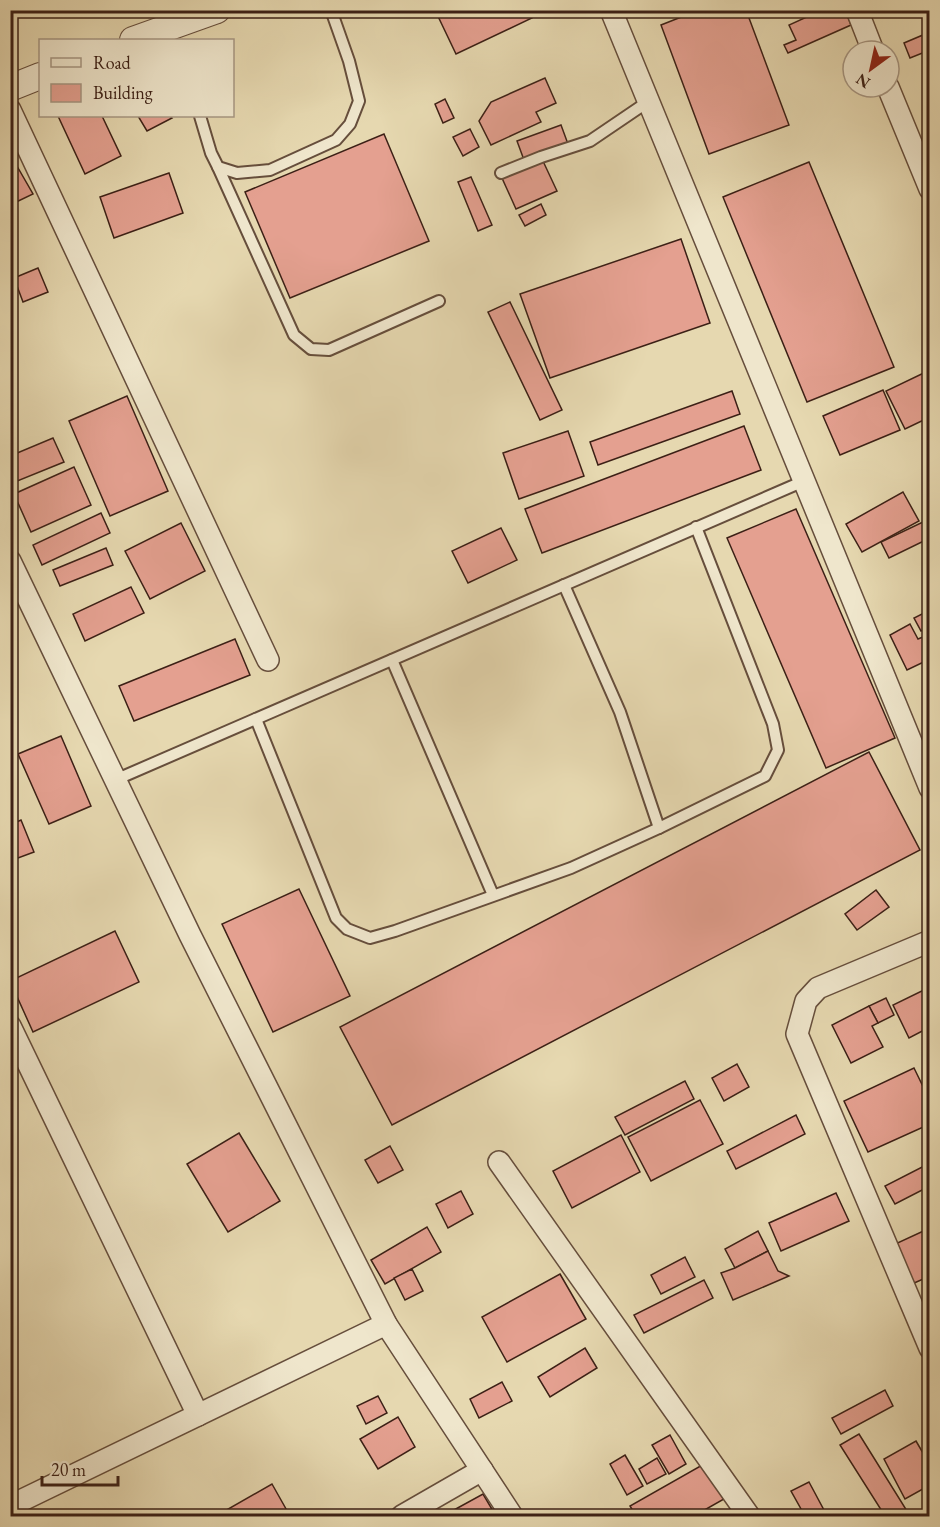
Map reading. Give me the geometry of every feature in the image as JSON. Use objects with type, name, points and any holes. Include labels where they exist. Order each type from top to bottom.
[{"type":"street","points":[[611,10],[930,788]]},
{"type":"street","points":[[857,10],[868,39]]},
{"type":"street","points":[[138,39],[175,29],[212,11]]},
{"type":"street","points":[[10,88],[39,76]]},
{"type":"street","points":[[893,99],[930,189]]},
{"type":"street","points":[[10,110],[268,660]]},
{"type":"street","points":[[10,561],[190,935],[386,1324],[512,1516]]},
{"type":"street","points":[[930,941],[818,988],[806,1001],[797,1035],[930,1348]]},
{"type":"street","points":[[10,1026],[198,1415]]},
{"type":"street","points":[[499,1162],[749,1516]]},
{"type":"street","points":[[10,1506],[386,1324]]},
{"type":"street","points":[[402,1516],[482,1470]]},
{"type":"lane","points":[[218,167],[237,173],[270,170],[336,140],[350,124],[359,101],[331,10]]},
{"type":"lane","points":[[501,174],[541,157],[590,141],[649,101]]},
{"type":"lane","points":[[200,117],[211,153],[294,335],[311,349],[328,350],[439,301]]},
{"type":"lane","points":[[115,780],[804,481]]},
{"type":"lane","points":[[256,718],[336,918],[347,929],[370,938],[572,868],[765,776],[778,750],[773,724],[696,527]]},
{"type":"lane","points":[[564,585],[620,712],[659,828]]},
{"type":"lane","points":[[392,660],[493,895]]},
{"type":"building","points":[[435,10],[528,10],[532,18],[456,54]]},
{"type":"building","points":[[699,10],[746,10],[789,125],[709,154],[661,25]]},
{"type":"building","points":[[822,10],[845,10],[851,25],[788,53],[784,45],[796,40],[789,25]]},
{"type":"building","points":[[930,32],[930,50],[910,58],[904,43]]},
{"type":"building","points":[[545,78],[556,103],[536,112],[541,122],[491,145],[479,121],[491,102]]},
{"type":"building","points":[[445,99],[454,118],[443,123],[435,104]]},
{"type":"building","points":[[58,117],[102,117],[121,156],[85,174]]},
{"type":"building","points":[[139,117],[172,118],[147,131]]},
{"type":"building","points":[[561,125],[568,144],[524,160],[517,141]]},
{"type":"building","points":[[470,129],[479,147],[463,156],[453,137]]},
{"type":"building","points":[[384,134],[429,241],[290,298],[245,192]]},
{"type":"building","points":[[10,154],[33,194],[10,205]]},
{"type":"building","points":[[542,159],[557,191],[516,209],[502,178]]},
{"type":"building","points":[[809,162],[894,367],[807,402],[723,197]]},
{"type":"building","points":[[169,173],[183,213],[114,238],[100,197]]},
{"type":"building","points":[[471,177],[492,225],[478,231],[458,182]]},
{"type":"building","points":[[541,204],[546,215],[525,226],[519,215]]},
{"type":"building","points":[[681,239],[710,323],[550,378],[520,294]]},
{"type":"building","points":[[38,268],[48,292],[23,302],[14,278]]},
{"type":"building","points":[[510,302],[562,410],[540,420],[488,312]]},
{"type":"building","points":[[930,370],[930,417],[905,429],[886,391]]},
{"type":"building","points":[[883,390],[900,430],[840,455],[823,416]]},
{"type":"building","points":[[732,391],[740,414],[598,465],[590,442]]},
{"type":"building","points":[[127,396],[168,491],[110,516],[69,421]]},
{"type":"building","points":[[744,426],[761,470],[542,553],[525,509]]},
{"type":"building","points":[[568,431],[584,476],[519,499],[503,453]]},
{"type":"building","points":[[53,438],[64,462],[10,484],[10,456]]},
{"type":"building","points":[[74,467],[91,505],[31,532],[14,494]]},
{"type":"building","points":[[903,492],[919,521],[862,552],[846,524]]},
{"type":"building","points":[[796,509],[895,738],[826,768],[727,538]]},
{"type":"building","points":[[101,513],[110,533],[42,565],[33,545]]},
{"type":"building","points":[[925,521],[930,530],[930,538],[889,558],[881,542]]},
{"type":"building","points":[[181,523],[205,571],[150,599],[125,551]]},
{"type":"building","points":[[501,528],[517,560],[468,583],[452,551]]},
{"type":"building","points":[[106,548],[113,565],[60,586],[53,570]]},
{"type":"building","points":[[131,587],[144,613],[85,641],[73,614]]},
{"type":"building","points":[[930,610],[930,627],[921,631],[914,618]]},
{"type":"building","points":[[910,624],[918,639],[930,634],[930,659],[907,670],[890,635]]},
{"type":"building","points":[[235,639],[250,675],[134,721],[119,686]]},
{"type":"building","points":[[61,736],[91,806],[49,824],[18,754]]},
{"type":"building","points":[[869,752],[920,850],[392,1125],[340,1027]]},
{"type":"building","points":[[21,820],[34,852],[10,861],[10,825]]},
{"type":"building","points":[[299,889],[350,996],[273,1032],[222,924]]},
{"type":"building","points":[[876,890],[889,907],[857,930],[845,914]]},
{"type":"building","points":[[115,931],[139,982],[33,1032],[10,981]]},
{"type":"building","points":[[930,987],[930,1027],[909,1038],[893,1005]]},
{"type":"building","points":[[886,998],[894,1015],[878,1023],[869,1006]]},
{"type":"building","points":[[869,1006],[878,1023],[872,1026],[883,1047],[851,1063],[832,1025]]},
{"type":"building","points":[[737,1064],[749,1087],[724,1101],[712,1078]]},
{"type":"building","points":[[914,1068],[930,1101],[930,1124],[868,1152],[844,1101]]},
{"type":"building","points":[[685,1081],[694,1099],[625,1135],[615,1117]]},
{"type":"building","points":[[700,1100],[723,1144],[651,1181],[628,1137]]},
{"type":"building","points":[[796,1115],[805,1134],[736,1169],[727,1151]]},
{"type":"building","points":[[239,1133],[280,1201],[228,1232],[187,1164]]},
{"type":"building","points":[[621,1135],[640,1172],[572,1208],[553,1171]]},
{"type":"building","points":[[390,1146],[403,1170],[378,1183],[365,1160]]},
{"type":"building","points":[[930,1163],[930,1186],[895,1204],[885,1186]]},
{"type":"building","points":[[461,1191],[473,1214],[448,1228],[436,1204]]},
{"type":"building","points":[[836,1193],[849,1221],[781,1251],[769,1223]]},
{"type":"building","points":[[427,1227],[441,1252],[385,1284],[371,1260]]},
{"type":"building","points":[[930,1228],[930,1276],[912,1284],[893,1245]]},
{"type":"building","points":[[758,1231],[768,1251],[735,1268],[725,1249]]},
{"type":"building","points":[[768,1251],[778,1271],[789,1276],[733,1300],[721,1273]]},
{"type":"building","points":[[685,1257],[695,1277],[661,1294],[651,1275]]},
{"type":"building","points":[[412,1269],[423,1291],[405,1300],[394,1278]]},
{"type":"building","points":[[560,1274],[586,1319],[507,1362],[482,1317]]},
{"type":"building","points":[[704,1280],[713,1298],[644,1333],[634,1315]]},
{"type":"building","points":[[585,1348],[597,1368],[550,1397],[538,1377]]},
{"type":"building","points":[[502,1382],[512,1401],[479,1418],[470,1399]]},
{"type":"building","points":[[885,1390],[893,1406],[841,1434],[832,1418]]},
{"type":"building","points":[[378,1396],[387,1413],[366,1424],[357,1406]]},
{"type":"building","points":[[398,1417],[415,1447],[378,1469],[360,1439]]},
{"type":"building","points":[[859,1434],[907,1511],[899,1516],[885,1516],[840,1445]]},
{"type":"building","points":[[670,1435],[686,1464],[669,1474],[652,1445]]},
{"type":"building","points":[[916,1441],[930,1465],[930,1485],[905,1499],[884,1459]]},
{"type":"building","points":[[625,1455],[643,1486],[627,1495],[610,1464]]},
{"type":"building","points":[[657,1458],[666,1474],[647,1484],[639,1469]]},
{"type":"building","points":[[704,1464],[724,1499],[694,1516],[636,1516],[630,1506]]},
{"type":"building","points":[[809,1482],[825,1512],[818,1516],[805,1516],[791,1491]]},
{"type":"building","points":[[272,1484],[290,1516],[216,1516]]},
{"type":"building","points":[[483,1494],[496,1516],[443,1516]]}]
